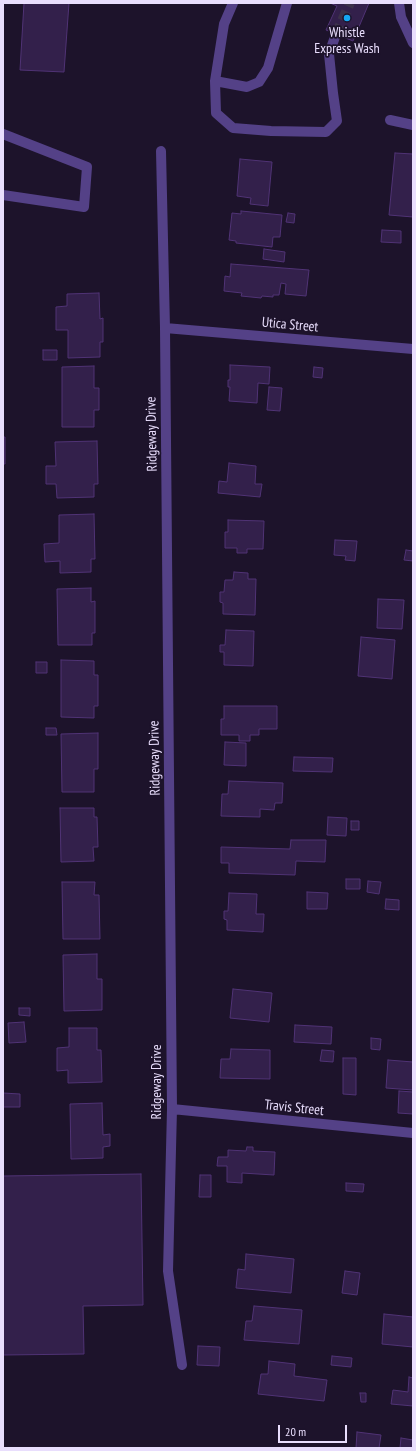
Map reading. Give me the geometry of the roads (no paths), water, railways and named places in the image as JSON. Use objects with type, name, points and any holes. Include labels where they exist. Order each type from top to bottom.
[{"type":"street","points":[[232,3],[224,24],[215,81],[216,113],[233,128],[271,131],[326,132],[337,121],[332,93],[329,54],[336,34]]},
{"type":"street","points":[[215,81],[247,87],[259,82],[268,68],[287,3]]},
{"type":"street","points":[[399,3],[401,17],[413,43]]},
{"type":"street","points":[[390,120],[413,125]]},
{"type":"street","points":[[3,134],[87,167],[84,207],[3,195]]},
{"type":"street","name":"Ridgeway Drive","points":[[161,151],[165,328],[172,1110],[168,1271],[182,1365]]},
{"type":"street","name":"Utica Street","points":[[165,328],[413,349]]},
{"type":"street","name":"Travis Street","points":[[172,1110],[413,1133]]},
{"type":"tunnel","points":[[336,34],[350,3]]},
{"type":"place","name":"Whistle Express Wash","points":[[347,18]]}]
